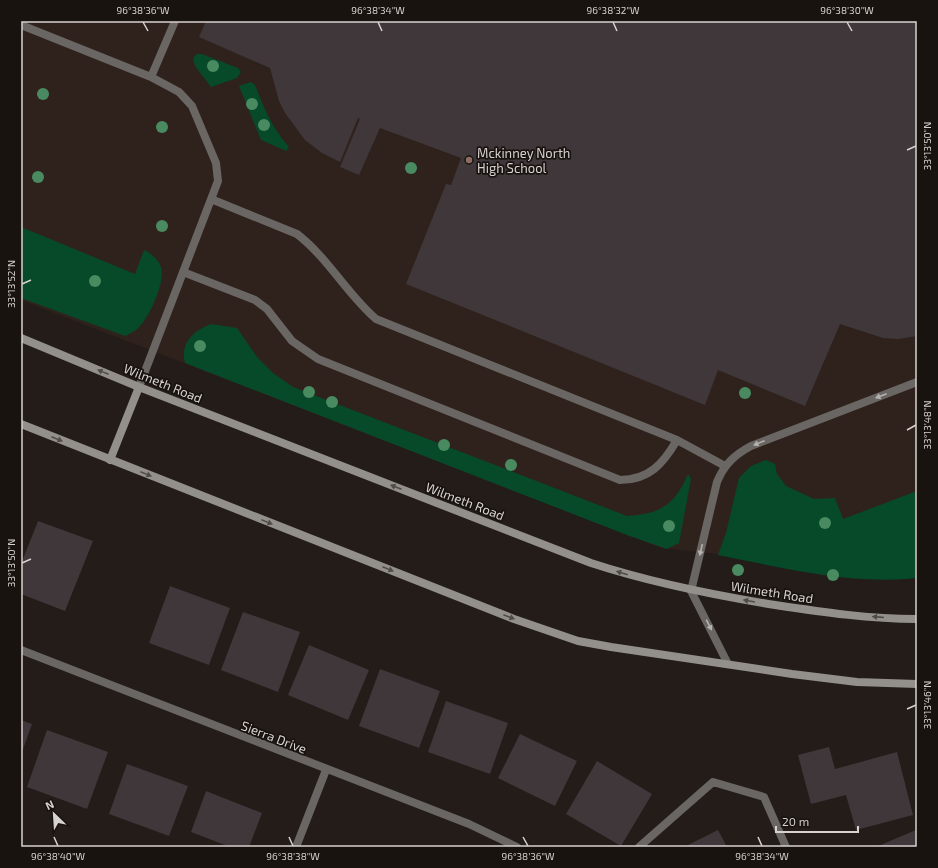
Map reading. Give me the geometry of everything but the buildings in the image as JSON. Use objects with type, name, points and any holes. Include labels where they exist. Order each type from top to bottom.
[{"type":"main road","name":"Wilmeth Road","points":[[21,338],[139,387],[591,563],[626,574],[691,591],[822,612],[893,619],[917,619]]},
{"type":"main road","points":[[110,460],[139,387]]},
{"type":"main road","points":[[21,424],[514,619],[578,641],[792,674],[857,682],[917,684]]},
{"type":"street","points":[[151,77],[175,21]]},
{"type":"street","points":[[21,25],[171,86],[192,106],[216,163],[218,181],[139,387]]},
{"type":"street","points":[[211,199],[297,234],[308,243],[352,297],[376,319],[677,440],[725,466]]},
{"type":"street","points":[[183,272],[255,300],[268,309],[292,341],[318,359],[620,480],[631,480],[644,476],[656,469],[667,458],[677,440]]},
{"type":"street","points":[[728,664],[691,591],[717,482],[725,466],[739,452],[751,446],[917,382]]},
{"type":"street","name":"Sierra Drive","points":[[21,650],[326,770],[469,824],[517,847]]},
{"type":"street","points":[[296,847],[326,770]]},
{"type":"street","points":[[639,847],[712,782],[764,797],[786,847]]},
{"type":"shaded area","name":"Mckinney North High School","points":[[21,21],[917,21],[917,575],[661,548],[21,300]]},
{"type":"green space","points":[[197,54],[202,54],[238,68],[241,72],[237,78],[211,87],[195,66],[193,58]]},
{"type":"green space","points":[[251,82],[255,85],[273,125],[289,147],[286,151],[261,140],[239,86]]},
{"type":"green space","points":[[21,227],[135,274],[144,250],[152,255],[161,267],[161,282],[151,310],[141,325],[136,330],[125,336],[21,298]]},
{"type":"green space","points":[[211,324],[237,328],[257,357],[273,373],[293,387],[627,516],[649,513],[665,506],[678,493],[688,474],[691,479],[679,543],[667,549],[627,535],[185,363],[184,349],[189,339],[199,330]]},
{"type":"green space","points":[[766,460],[775,464],[777,474],[786,486],[814,499],[835,498],[843,519],[917,491],[917,578],[892,580],[842,577],[792,570],[718,555],[726,533],[739,478],[751,466]]},
{"type":"place","name":"Mckinney North High School","points":[[469,160]]}]
